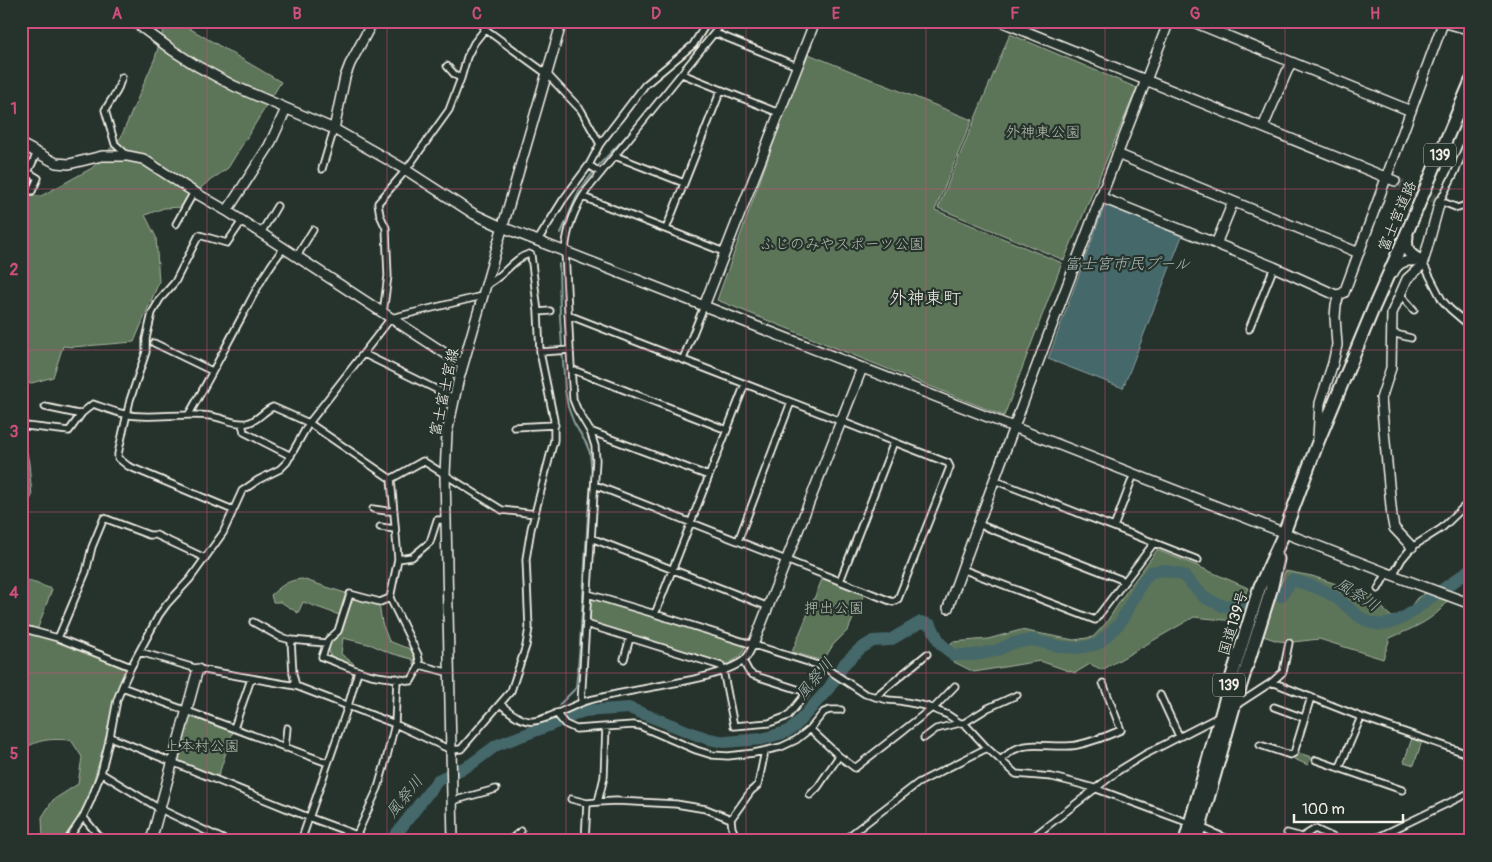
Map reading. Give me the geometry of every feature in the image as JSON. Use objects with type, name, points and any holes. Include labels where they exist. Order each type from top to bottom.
[{"type":"highway","name":"富士宮道路","points":[[1374,306],[1471,81]]},
{"type":"highway","points":[[1408,230],[1406,248],[1411,256],[1422,261]]},
{"type":"highway","name":"国道139号","points":[[1196,841],[1194,825],[1220,716],[1260,586],[1284,533],[1318,442],[1374,306]]},
{"type":"highway","name":"国道139号","points":[[1185,841],[1194,825],[1234,707],[1271,590],[1284,533]]},
{"type":"street","points":[[133,21],[197,66],[234,86],[334,129],[406,170],[474,214],[502,227],[1284,533],[1471,604]]},
{"type":"street","points":[[322,169],[334,129],[345,77],[373,21]]},
{"type":"street","points":[[480,21],[484,28],[547,74],[581,110],[600,144]]},
{"type":"street","name":"富士富士宮線","points":[[453,841],[445,474],[447,433],[454,398],[482,296],[562,21]]},
{"type":"street","points":[[538,240],[563,200],[589,165],[600,144],[645,85],[693,45],[708,21]]},
{"type":"street","points":[[581,703],[596,460],[595,446],[590,430],[577,409],[573,398],[565,251],[571,221],[578,203],[724,21]]},
{"type":"street","points":[[682,359],[815,21]]},
{"type":"street","points":[[1000,21],[1391,179]]},
{"type":"street","points":[[948,608],[1100,197],[1169,21]]},
{"type":"street","points":[[1191,21],[1411,111]]},
{"type":"street","points":[[1100,197],[1274,267],[1336,295],[1344,293],[1391,179],[1411,111],[1441,22],[1471,30]]},
{"type":"street","points":[[66,841],[83,817],[101,773],[122,687],[159,615],[190,579],[223,533],[242,492],[258,480],[280,469],[291,456],[310,423],[364,354],[387,316],[386,228],[380,216],[378,203],[406,170],[449,110],[467,57],[484,28]]},
{"type":"street","points":[[715,33],[797,66]]},
{"type":"street","points":[[1263,127],[1291,62]]},
{"type":"street","points":[[447,66],[455,75],[461,78]]},
{"type":"street","points":[[682,74],[779,113]]},
{"type":"street","points":[[122,77],[117,91],[105,110],[116,144],[128,156]]},
{"type":"street","points":[[666,229],[721,90]]},
{"type":"street","points":[[227,211],[269,146],[286,109]]},
{"type":"street","points":[[1412,547],[1394,528],[1381,399],[1391,368],[1392,313],[1407,279],[1419,268],[1440,201],[1471,134]]},
{"type":"street","points":[[21,144],[56,163],[69,164],[102,156],[128,156],[143,159],[297,256],[463,365]]},
{"type":"street","points":[[32,191],[38,178],[28,172],[37,152]]},
{"type":"street","points":[[1117,154],[1359,253]]},
{"type":"street","points":[[615,156],[684,183]]},
{"type":"street","points":[[589,165],[601,173]]},
{"type":"street","points":[[176,224],[194,192]]},
{"type":"street","points":[[583,197],[724,252]]},
{"type":"street","points":[[1440,201],[1458,208],[1471,203]]},
{"type":"street","points":[[1216,244],[1232,202]]},
{"type":"street","points":[[261,233],[277,206]]},
{"type":"street","points":[[233,510],[128,466],[118,458],[130,400],[146,352],[146,339],[152,312],[160,299],[175,282],[199,235],[227,243],[242,221]]},
{"type":"street","points":[[297,256],[313,230]]},
{"type":"street","points":[[189,414],[271,264],[284,248]]},
{"type":"street","points":[[140,652],[198,669],[296,686],[395,724],[451,750],[461,749],[511,691],[526,646],[529,628],[526,559],[531,529],[550,460],[555,425],[540,352],[538,312],[531,255],[522,256],[494,282],[486,285]]},
{"type":"street","points":[[1374,306],[1381,298],[1401,262],[1408,260],[1422,261]]},
{"type":"street","points":[[1422,261],[1442,300],[1471,326]]},
{"type":"street","points":[[1249,329],[1274,267]]},
{"type":"street","points":[[1318,442],[1320,403],[1337,345],[1335,317],[1339,294]]},
{"type":"street","points":[[1400,294],[1414,310]]},
{"type":"street","points":[[387,316],[482,296]]},
{"type":"street","points":[[538,312],[550,311]]},
{"type":"street","points":[[568,315],[948,463],[950,468],[898,599],[893,602],[595,485]]},
{"type":"street","points":[[1392,333],[1411,338]]},
{"type":"street","points":[[154,343],[212,371]]},
{"type":"street","points":[[540,352],[570,350]]},
{"type":"street","points":[[364,354],[454,398]]},
{"type":"street","points":[[500,704],[518,718],[537,721],[581,703],[610,694],[696,679],[743,661],[749,655],[754,645],[862,368]]},
{"type":"street","points":[[571,369],[728,430]]},
{"type":"street","points":[[655,614],[745,384]]},
{"type":"street","points":[[738,541],[791,402]]},
{"type":"street","points":[[26,426],[69,431],[82,413],[93,404],[127,415],[170,416],[189,414],[212,416],[242,424],[252,422],[273,407],[310,423],[391,479],[398,559],[390,598],[418,655],[420,665],[411,681],[374,676],[322,657],[326,643],[338,631],[350,594],[380,602],[390,598]]},
{"type":"street","points":[[44,406],[78,414],[82,413]]},
{"type":"street","points":[[242,424],[244,432],[291,456]]},
{"type":"street","points":[[514,427],[555,425]]},
{"type":"street","points":[[590,430],[709,476]]},
{"type":"street","points":[[840,581],[894,442]]},
{"type":"street","points":[[391,479],[423,461],[502,510],[535,514]]},
{"type":"street","points":[[1114,527],[1134,474]]},
{"type":"street","points":[[994,480],[1198,560]]},
{"type":"street","points":[[1378,589],[1412,547],[1442,528],[1471,500]]},
{"type":"street","points":[[373,508],[394,511]]},
{"type":"street","points":[[58,638],[86,572],[92,546],[104,518],[149,535],[156,535],[205,558]]},
{"type":"street","points":[[398,559],[412,557],[430,542],[437,520],[447,520]]},
{"type":"street","points":[[978,524],[1125,581]]},
{"type":"street","points":[[380,527],[395,529]]},
{"type":"street","points":[[591,538],[768,607]]},
{"type":"street","points":[[962,568],[1095,620],[1154,543]]},
{"type":"street","points":[[588,594],[824,667],[865,694],[933,708],[962,723],[1016,774],[1052,778],[1094,788],[1230,840]]},
{"type":"street","points":[[253,622],[280,637],[291,640],[326,643]]},
{"type":"street","points":[[586,624],[720,666],[723,670],[734,726],[769,723],[788,716],[805,696],[803,691],[753,675],[749,672],[743,661]]},
{"type":"street","points":[[21,628],[58,638],[131,667]]},
{"type":"street","points":[[624,659],[630,638]]},
{"type":"street","points":[[291,640],[292,674],[296,686]]},
{"type":"street","points":[[1234,707],[1272,682],[1283,672],[1289,643]]},
{"type":"street","points":[[875,697],[927,654]]},
{"type":"street","points":[[420,665],[450,673]]},
{"type":"street","points":[[151,841],[198,669]]},
{"type":"street","points":[[301,841],[348,706],[358,671]]},
{"type":"street","points":[[110,737],[356,838],[378,788],[395,724],[397,678]]},
{"type":"street","points":[[234,728],[251,679]]},
{"type":"street","points":[[1272,682],[1471,755]]},
{"type":"street","points":[[1000,760],[1016,748],[1033,745],[1061,747],[1077,745],[1121,730],[1103,683]]},
{"type":"street","points":[[810,729],[855,768],[933,708],[955,686]]},
{"type":"street","points":[[122,687],[328,763]]},
{"type":"street","points":[[1160,695],[1179,736]]},
{"type":"street","points":[[924,738],[936,729],[962,723],[988,708],[1017,696]]},
{"type":"street","points":[[1260,745],[1290,755],[1294,753],[1311,697]]},
{"type":"street","points":[[1274,707],[1304,718]]},
{"type":"street","points":[[556,714],[565,724],[576,729],[640,726],[696,750],[712,755],[728,756],[781,747],[796,740],[810,729],[824,712],[842,710]]},
{"type":"street","points":[[1028,841],[1094,788],[1126,766],[1179,736],[1220,716]]},
{"type":"street","points":[[1340,769],[1361,716]]},
{"type":"street","points":[[598,802],[604,777],[606,727]]},
{"type":"street","points":[[285,748],[287,728]]},
{"type":"street","points":[[837,841],[845,839],[918,782],[987,748]]},
{"type":"street","points":[[738,841],[730,819],[751,791],[758,785],[765,751]]},
{"type":"street","points":[[810,795],[818,787],[839,756]]},
{"type":"street","points":[[1316,760],[1402,790]]},
{"type":"street","points":[[101,773],[160,809],[227,841]]},
{"type":"street","points":[[452,801],[496,789]]},
{"type":"street","points":[[1370,841],[1471,792]]},
{"type":"street","points":[[571,799],[588,803],[616,801],[676,804],[706,809],[730,819]]},
{"type":"street","points":[[585,841],[588,803]]},
{"type":"street","points":[[83,817],[103,841]]},
{"type":"street","points":[[1287,833],[1302,838],[1315,829],[1341,841]]},
{"type":"street","points":[[509,841],[521,831]]},
{"type":"green space","points":[[166,21],[177,21],[281,82],[228,168],[204,185],[183,207],[164,208],[145,215],[156,237],[159,282],[134,342],[72,347],[63,346],[53,377],[21,386],[21,195],[41,196],[92,168],[121,137],[155,58]]},
{"type":"green space","name":"外神東公園","points":[[1010,34],[1137,88],[1064,260],[938,208]]},
{"type":"green space","name":"ふじのみやスポーツ公園","points":[[806,53],[972,120],[935,210],[1062,263],[1004,416],[717,300]]},
{"type":"green space","points":[[24,438],[29,463],[32,496],[21,516],[21,439]]},
{"type":"green space","points":[[1157,550],[1248,588],[1234,621],[1194,617],[1102,670],[1090,664],[1075,673],[1040,661],[974,672],[954,662],[944,654],[952,642],[988,639],[1021,630],[1074,640],[1093,637],[1106,623]]},
{"type":"green space","points":[[1285,571],[1312,576],[1373,596],[1392,617],[1405,613],[1417,598],[1427,592],[1448,601],[1429,619],[1390,638],[1383,659],[1319,639],[1293,642],[1278,641],[1263,636]]},
{"type":"green space","name":"押出公園","points":[[823,577],[864,594],[848,630],[833,645],[823,661],[792,652]]},
{"type":"green space","points":[[21,578],[52,589],[36,633],[131,667],[104,745],[83,817],[62,841],[43,839],[42,817],[53,800],[78,784],[82,757],[71,740],[45,740],[21,751]]},
{"type":"green space","points":[[302,579],[379,604],[382,623],[389,641],[415,650],[420,660],[416,668],[412,659],[390,653],[372,645],[343,638],[341,654],[353,663],[355,668],[341,665],[330,657],[328,644],[343,630],[342,616],[303,602],[298,613],[281,602],[273,602],[271,595],[278,589],[289,582]]},
{"type":"green space","points":[[591,598],[745,645],[743,652],[728,664],[590,622]]},
{"type":"green space","name":"上本村公園","points":[[186,709],[234,728],[217,780],[173,762]]},
{"type":"green space","points":[[1412,738],[1422,741],[1414,765],[1404,762]]},
{"type":"green space","points":[[1296,752],[1311,757],[1308,765],[1294,759]]},
{"type":"water","name":"富士宮市民プール","points":[[1107,206],[1182,236],[1123,388],[1048,359],[1104,207]]},
{"type":"waterway","points":[[707,37],[720,21]]},
{"type":"waterway","points":[[561,233],[579,191],[599,165],[634,128]]},
{"type":"waterway","points":[[559,264],[560,317],[565,390],[568,407],[574,423],[590,453],[592,474],[576,688],[559,705]]},
{"type":"waterway","name":"風祭川","points":[[1281,596],[1292,580],[1330,594],[1364,620],[1386,624],[1402,619],[1471,568]]},
{"type":"waterway","name":"風祭川","points":[[389,841],[438,780],[470,765],[497,745],[584,711],[629,708],[709,739],[725,742],[762,739],[786,732],[794,727],[829,688],[845,663],[860,649],[873,641],[890,640],[921,622],[931,625],[940,643],[953,655],[974,655],[995,651],[1013,643],[1032,640],[1062,647],[1079,648],[1098,644],[1120,623],[1143,581],[1151,572],[1163,570],[1183,575],[1205,598],[1223,606],[1242,604]]},
{"type":"waterway","name":"風祭川","points":[[548,726],[553,718]]},
{"type":"tunnel","points":[[1395,181],[1440,201]]},
{"type":"district","name":"外神東町","points":[[925,298]]}]
